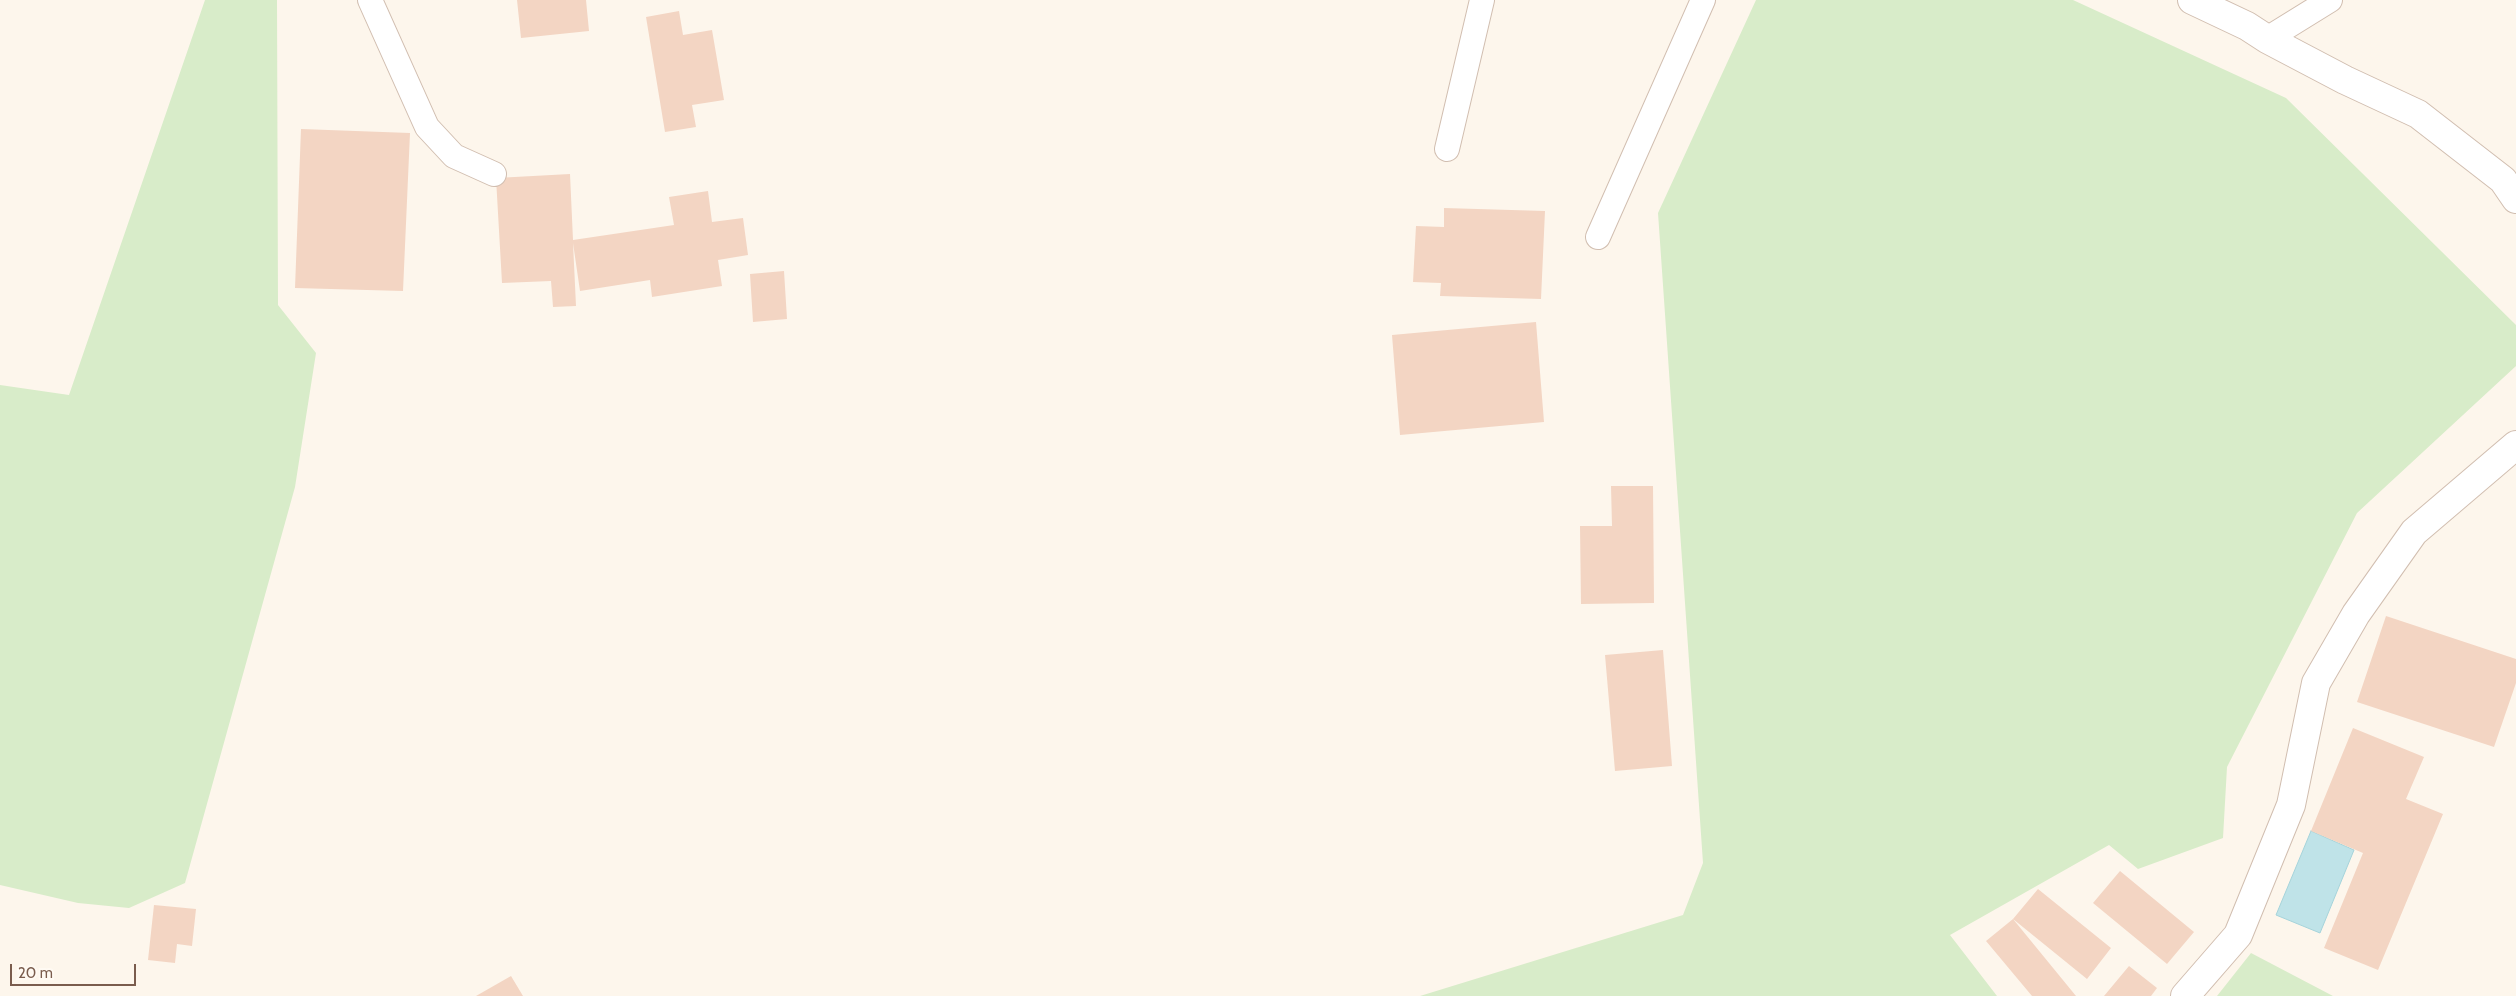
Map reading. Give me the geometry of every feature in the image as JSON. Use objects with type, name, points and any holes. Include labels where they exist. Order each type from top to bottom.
[{"type":"street","points":[[2192,0],[2248,26],[2267,39],[2344,80],[2418,114],[2503,180],[2516,199]]},
{"type":"street","points":[[2185,996],[2238,935],[2291,805],[2316,682],[2356,614],[2414,532],[2516,445]]},
{"type":"lane","points":[[370,0],[427,128],[454,156],[494,174]]},
{"type":"lane","points":[[1447,149],[1482,0]]},
{"type":"lane","points":[[1598,236],[1702,0]]},
{"type":"lane","points":[[2267,39],[2330,0]]},
{"type":"green space","points":[[205,0],[277,0],[278,305],[316,353],[295,487],[185,883],[129,908],[78,903],[0,885],[0,385],[69,395]]},
{"type":"green space","points":[[1756,0],[2073,0],[2286,98],[2516,325],[2516,366],[2357,513],[2227,767],[2223,838],[2138,869],[2109,845],[1950,935],[1997,996],[1420,996],[1683,915],[1703,863],[1658,213]]},
{"type":"green space","points":[[2251,953],[2333,996],[2217,996]]},
{"type":"water","points":[[2311,831],[2354,850],[2320,933],[2276,915]]},
{"type":"building","points":[[517,0],[586,0],[589,31],[521,38]]},
{"type":"building","points":[[679,11],[683,35],[712,30],[724,100],[692,105],[696,127],[665,132],[646,17]]},
{"type":"building","points":[[301,129],[410,133],[403,291],[295,288]]},
{"type":"building","points":[[570,174],[573,240],[674,225],[669,197],[708,191],[712,222],[743,218],[748,255],[718,260],[722,286],[652,297],[650,280],[580,291],[573,243],[576,306],[553,307],[551,281],[502,283],[496,178]]},
{"type":"building","points":[[1444,208],[1545,211],[1541,299],[1440,296],[1441,283],[1413,282],[1416,226],[1444,227]]},
{"type":"building","points":[[784,271],[787,319],[753,322],[750,274]]},
{"type":"building","points":[[1536,322],[1544,422],[1400,435],[1392,335]]},
{"type":"building","points":[[1611,486],[1653,486],[1654,603],[1581,604],[1580,526],[1612,526]]},
{"type":"building","points":[[2386,616],[2516,659],[2516,683],[2494,747],[2357,702]]},
{"type":"building","points":[[1663,650],[1672,766],[1615,771],[1605,655]]},
{"type":"building","points":[[2353,728],[2424,757],[2406,799],[2443,814],[2378,970],[2324,948],[2363,853],[2311,831]]},
{"type":"building","points":[[2120,871],[2194,932],[2167,964],[2093,903]]},
{"type":"building","points":[[2038,889],[2111,948],[2087,979],[2013,919]]},
{"type":"building","points":[[154,905],[196,909],[192,946],[177,944],[175,963],[148,960]]},
{"type":"building","points":[[2013,919],[2076,996],[2032,996],[1986,941]]},
{"type":"building","points":[[2129,966],[2157,988],[2151,996],[2104,996]]},
{"type":"building","points":[[511,976],[523,996],[476,996]]}]
